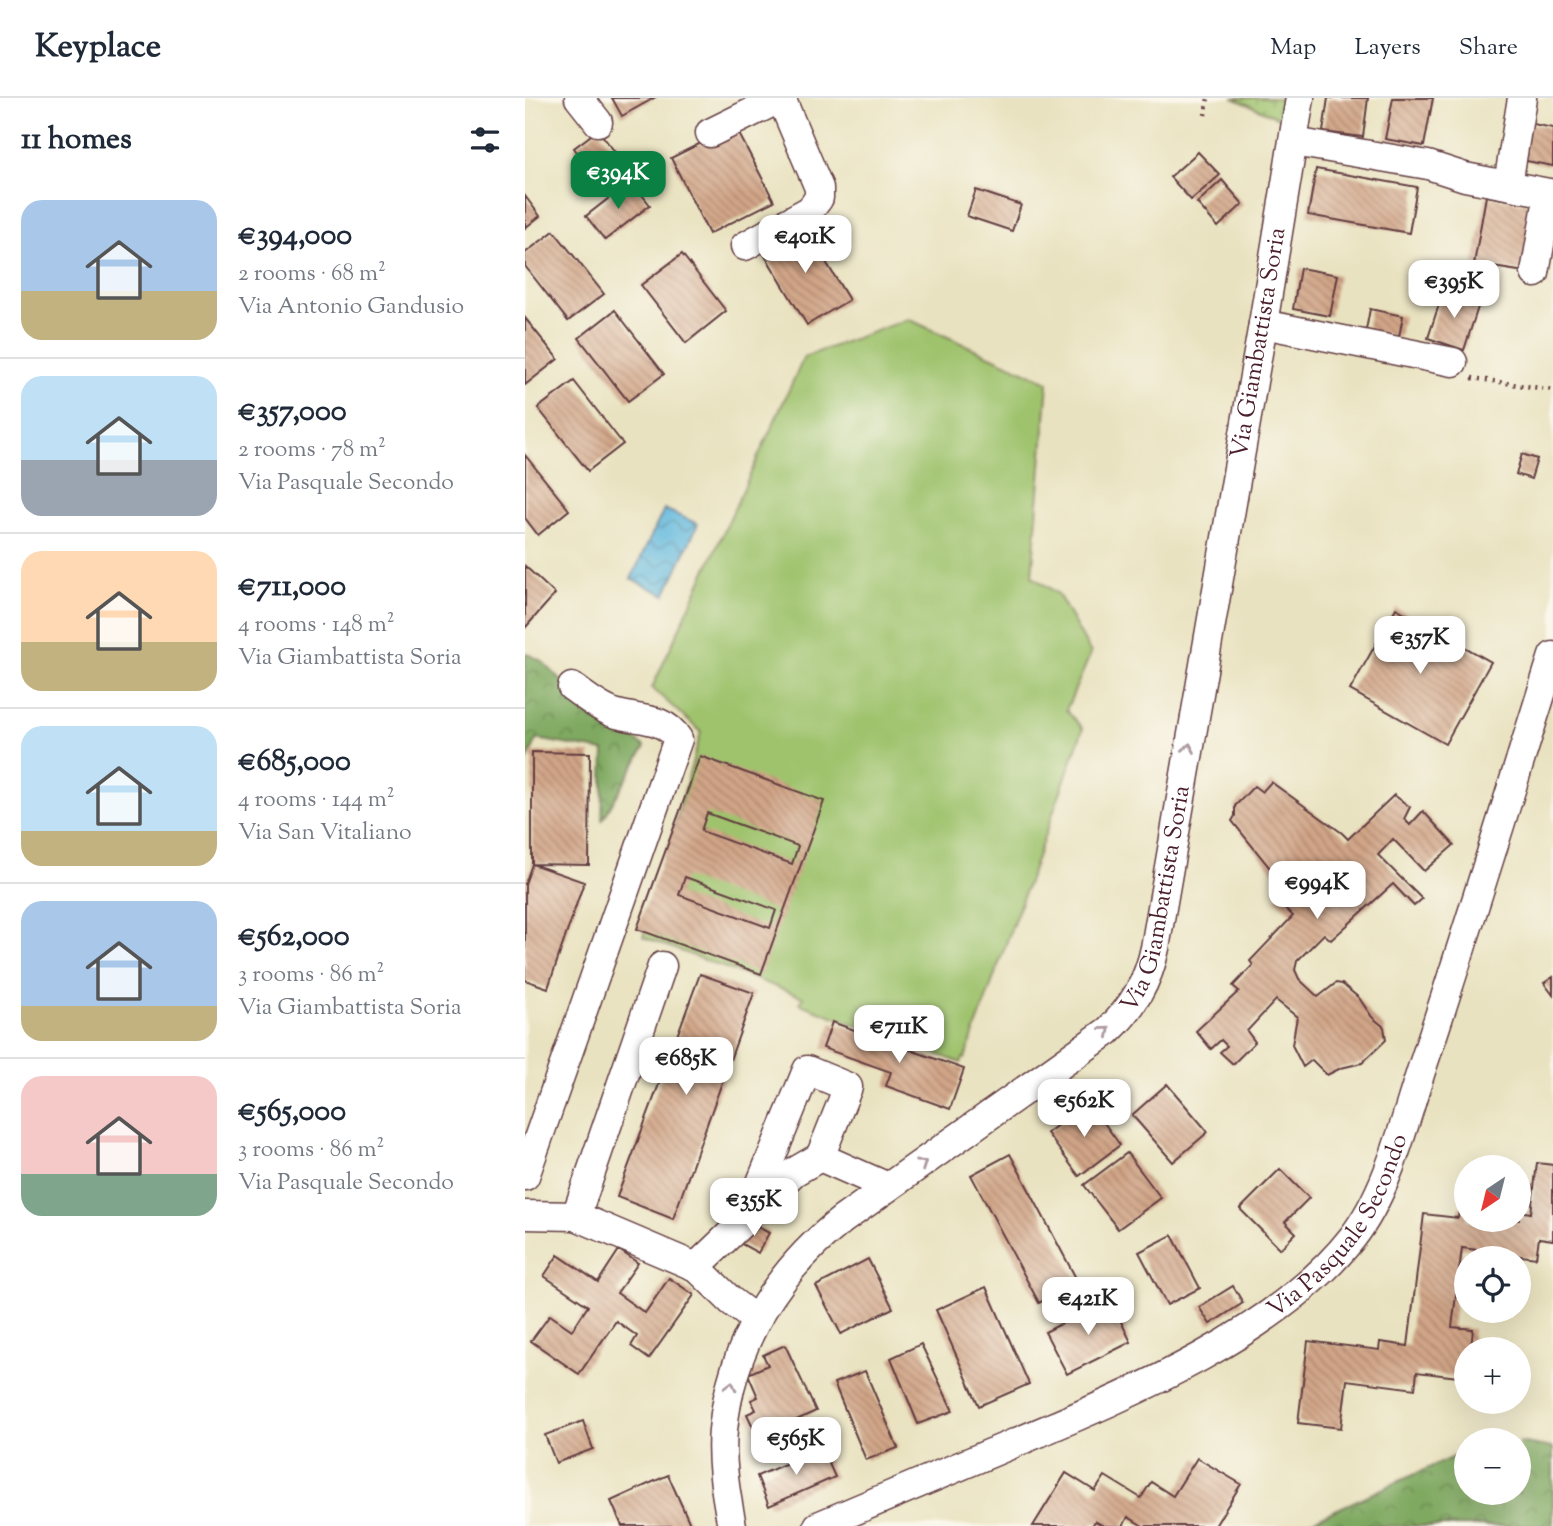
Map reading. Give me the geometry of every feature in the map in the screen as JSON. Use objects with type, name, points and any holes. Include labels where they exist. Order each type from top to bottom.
[{"type":"street","points":[[579,98],[598,122]]},
{"type":"street","points":[[710,133],[781,98],[819,188],[819,198],[810,210],[745,246]]},
{"type":"street","name":"Via Giambattista Soria","points":[[732,1526],[723,1470],[723,1430],[733,1376],[756,1320],[783,1279],[814,1244],[888,1187],[1108,1031],[1131,1005],[1143,984],[1154,948],[1300,98]]},
{"type":"street","points":[[1510,172],[1521,98]]},
{"type":"street","points":[[1294,142],[1429,165],[1465,177],[1549,193],[1535,273]]},
{"type":"street","points":[[1429,165],[1465,164],[1553,180]]},
{"type":"street","points":[[1263,324],[1461,370]]},
{"type":"street","name":"Via Pasquale Secondo","points":[[818,1526],[1077,1417],[1175,1370],[1238,1333],[1290,1297],[1324,1268],[1352,1238],[1369,1214],[1387,1174],[1553,656]]},
{"type":"street","points":[[525,1176],[678,739],[660,722],[615,714],[603,709],[572,687]]},
{"type":"street","points":[[576,1216],[662,966]]},
{"type":"street","points":[[695,1267],[746,1219],[782,1181],[820,1157],[848,1087],[807,1070],[746,1219]]},
{"type":"street","points":[[820,1157],[888,1187]]},
{"type":"street","points":[[525,1215],[576,1216],[695,1267],[730,1301],[756,1320]]},
{"type":"path","points":[[1205,115],[1208,98]]},
{"type":"path","points":[[1461,370],[1553,390]]},
{"type":"green space","points":[[1233,98],[1281,98],[1279,118]]},
{"type":"green space","points":[[908,319],[1048,382],[1032,576],[1058,594],[1091,653],[1066,710],[1083,729],[961,1063],[800,1004],[803,997],[643,937],[701,732],[652,688],[804,357]]},
{"type":"green space","points":[[525,653],[542,661],[576,695],[645,747],[602,821],[604,751],[537,739],[525,765]]},
{"type":"green space","points":[[1531,1444],[1553,1448],[1553,1526],[1300,1526],[1454,1456],[1454,1505],[1531,1505]]},
{"type":"water","points":[[664,509],[698,524],[665,595],[631,579]]},
{"type":"building","points":[[612,98],[654,98],[622,116]]},
{"type":"building","points":[[1328,98],[1368,98],[1363,137],[1323,132]]},
{"type":"building","points":[[1393,98],[1433,98],[1424,146],[1385,139]]},
{"type":"building","points":[[1528,123],[1553,128],[1553,166],[1521,160]]},
{"type":"building","points":[[735,126],[774,201],[709,234],[671,158]]},
{"type":"building","points":[[598,130],[625,165],[601,184],[574,148]]},
{"type":"building","points":[[1198,152],[1220,175],[1191,200],[1170,177]]},
{"type":"building","points":[[1316,169],[1417,187],[1409,233],[1308,215]]},
{"type":"building","points":[[1222,180],[1243,204],[1218,227],[1197,203]]},
{"type":"building","points":[[631,181],[650,205],[605,240],[586,216]]},
{"type":"building","points":[[976,190],[1021,205],[1012,231],[967,216]]},
{"type":"building","points":[[525,196],[540,216],[525,228]]},
{"type":"building","points":[[1486,196],[1537,205],[1525,272],[1474,264]]},
{"type":"building","points":[[803,224],[849,300],[807,325],[761,249]]},
{"type":"building","points":[[554,231],[604,294],[568,321],[525,266],[525,253]]},
{"type":"building","points":[[682,254],[726,311],[686,343],[641,285]]},
{"type":"building","points":[[1300,268],[1338,275],[1330,316],[1293,309]]},
{"type":"building","points":[[1444,289],[1480,301],[1464,350],[1428,338]]},
{"type":"building","points":[[1370,309],[1403,316],[1399,337],[1366,330]]},
{"type":"building","points":[[615,310],[664,374],[628,401],[579,338]]},
{"type":"building","points":[[525,318],[558,359],[525,385]]},
{"type":"building","points":[[574,381],[623,444],[588,471],[538,408]]},
{"type":"building","points":[[1522,454],[1537,459],[1531,479],[1516,474]]},
{"type":"building","points":[[525,455],[569,510],[538,535],[525,518]]},
{"type":"building","points":[[525,566],[555,594],[525,628]]},
{"type":"building","points":[[1396,608],[1491,662],[1445,744],[1350,690]]},
{"type":"building","points":[[532,752],[590,753],[589,865],[532,864]]},
{"type":"building","points":[[700,756],[824,801],[761,974],[637,929]],"holes":[[[707,813],[798,846],[792,864],[701,831]],[[685,877],[776,910],[770,928],[679,895]]]},
{"type":"building","points":[[1271,782],[1348,839],[1394,795],[1410,807],[1404,819],[1410,825],[1423,811],[1454,845],[1424,871],[1393,839],[1378,855],[1422,899],[1414,906],[1393,884],[1331,940],[1324,934],[1297,961],[1295,970],[1299,979],[1318,997],[1336,983],[1342,984],[1359,998],[1372,1017],[1384,1027],[1386,1040],[1362,1063],[1327,1075],[1312,1060],[1303,1067],[1292,1045],[1297,1017],[1276,1000],[1247,1031],[1255,1042],[1233,1064],[1220,1052],[1227,1046],[1221,1040],[1211,1049],[1196,1031],[1239,991],[1233,986],[1253,965],[1250,961],[1293,916],[1276,899],[1286,888],[1232,821],[1235,806],[1254,786],[1262,792]]},
{"type":"building","points":[[532,864],[584,882],[548,988],[525,980],[525,884]]},
{"type":"building","points":[[700,974],[754,993],[673,1219],[617,1197]]},
{"type":"building","points":[[1553,977],[1553,995],[1544,983]]},
{"type":"building","points":[[832,1022],[964,1069],[950,1109],[886,1086],[891,1072],[823,1048]]},
{"type":"building","points":[[1167,1084],[1208,1132],[1173,1162],[1132,1115]]},
{"type":"building","points":[[1089,1102],[1120,1145],[1079,1176],[1047,1133]]},
{"type":"building","points":[[1127,1153],[1161,1198],[1118,1229],[1084,1185]]},
{"type":"building","points":[[1010,1154],[1078,1282],[1039,1303],[971,1175]]},
{"type":"building","points":[[1537,1163],[1553,1165],[1553,1240],[1539,1238],[1536,1258],[1531,1257],[1531,1246],[1454,1246],[1452,1327],[1473,1329],[1472,1337],[1454,1337],[1454,1376],[1417,1372],[1415,1389],[1347,1380],[1341,1428],[1298,1423],[1308,1341],[1379,1350],[1380,1342],[1408,1346],[1424,1214],[1454,1218],[1454,1232],[1531,1232]]},
{"type":"building","points":[[1280,1169],[1309,1198],[1285,1222],[1296,1233],[1280,1249],[1240,1209]]},
{"type":"building","points":[[749,1222],[769,1233],[758,1253],[738,1242]]},
{"type":"building","points":[[1172,1235],[1200,1288],[1167,1305],[1139,1252]]},
{"type":"building","points":[[619,1250],[638,1263],[617,1293],[645,1313],[669,1278],[694,1295],[649,1359],[631,1346],[637,1336],[616,1321],[579,1374],[531,1341],[550,1315],[572,1330],[588,1306],[544,1276],[558,1255],[598,1282]]},
{"type":"building","points":[[868,1259],[893,1308],[841,1334],[816,1286]]},
{"type":"building","points":[[1233,1286],[1243,1303],[1210,1324],[1199,1307]]},
{"type":"building","points":[[986,1287],[1029,1384],[979,1406],[936,1310]]},
{"type":"building","points":[[1110,1299],[1131,1342],[1067,1374],[1045,1332]]},
{"type":"building","points":[[921,1344],[953,1411],[918,1424],[891,1358]]},
{"type":"building","points":[[785,1345],[816,1411],[758,1438],[747,1414],[756,1410],[751,1400],[758,1397],[748,1374],[768,1365],[763,1355]]},
{"type":"building","points":[[865,1371],[898,1448],[866,1460],[834,1383]]},
{"type":"building","points":[[583,1421],[593,1449],[556,1463],[545,1435]]},
{"type":"building","points":[[822,1448],[835,1477],[769,1506],[757,1476]]},
{"type":"building","points":[[1197,1458],[1241,1484],[1215,1526],[1143,1526],[1128,1517],[1123,1526],[1104,1526],[1095,1521],[1092,1526],[1033,1526],[1066,1473],[1095,1491],[1105,1476],[1141,1498],[1151,1482],[1173,1496]]},
{"type":"building","points":[[668,1475],[691,1526],[622,1526],[611,1501]]}]
